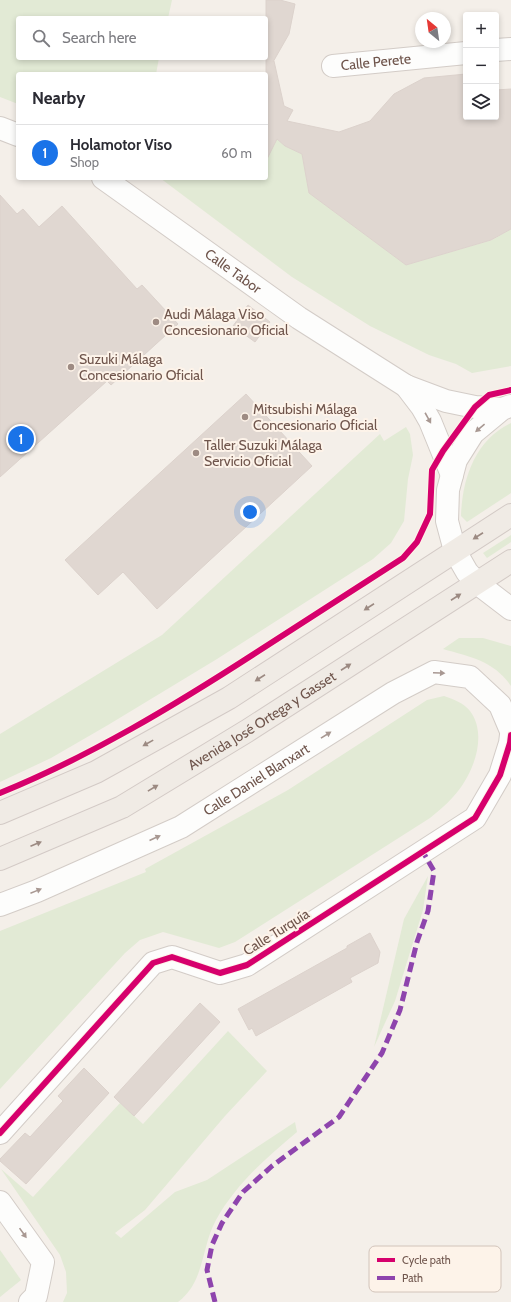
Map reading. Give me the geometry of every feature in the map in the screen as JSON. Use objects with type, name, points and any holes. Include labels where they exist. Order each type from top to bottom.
[{"type":"main road","points":[[0,813],[96,772],[229,698],[511,515]]},
{"type":"main road","name":"Avenida José Ortega y Gasset","points":[[0,859],[122,807],[247,731],[511,561]]},
{"type":"street","points":[[499,50],[511,49]]},
{"type":"street","name":"Calle Perete","points":[[333,66],[463,53]]},
{"type":"street","points":[[0,128],[16,134]]},
{"type":"street","name":"Calle Tabor","points":[[106,180],[299,318],[406,386],[446,401],[475,407],[506,407]]},
{"type":"street","name":"Calle Tabor","points":[[406,386],[422,407],[430,421],[452,475]]},
{"type":"street","points":[[506,407],[473,433],[456,460],[448,490],[447,521],[455,551],[467,572],[477,583],[511,608]]},
{"type":"street","name":"Calle Daniel Blanxart","points":[[0,905],[37,891],[181,827],[393,693],[434,672],[470,677],[500,705],[511,731]]},
{"type":"street","name":"Calle Turquía","points":[[0,1132],[154,964],[172,957],[220,974],[247,965],[475,818],[500,775],[511,735]]},
{"type":"street","points":[[0,1202],[43,1262],[36,1296],[30,1302]]},
{"type":"green space","points":[[0,0],[172,0],[168,16],[16,16],[16,60],[159,60],[156,72],[16,72],[16,103],[0,97]]},
{"type":"green space","points":[[268,131],[285,146],[302,154],[309,193],[406,265],[492,240],[511,229],[511,366],[472,373],[456,364],[429,355],[370,326],[292,277],[163,180],[268,180]]},
{"type":"green space","points":[[511,423],[511,493],[467,522],[461,516],[462,502],[464,488],[473,462],[488,440],[499,430]]},
{"type":"green space","points":[[406,427],[410,434],[413,455],[408,479],[404,521],[391,543],[373,559],[217,659],[108,725],[51,758],[0,782],[0,734],[162,635],[380,434],[384,441]]},
{"type":"green space","points":[[511,535],[511,542],[487,558],[483,553]]},
{"type":"green space","points":[[459,638],[483,638],[511,646],[511,686],[489,665],[443,649]]},
{"type":"green space","points":[[444,696],[455,700],[468,708],[476,721],[478,744],[472,768],[466,779],[460,789],[442,808],[430,818],[235,942],[219,948],[163,932],[140,940],[125,953],[0,1089],[0,931],[146,872],[145,869],[288,790],[427,700]]},
{"type":"green space","points":[[428,876],[423,910],[395,1001],[374,1047],[404,919]]},
{"type":"green space","points":[[228,1031],[267,1071],[225,1116],[145,1210],[115,1233],[121,1238],[175,1192],[207,1180],[295,1122],[297,1132],[274,1151],[253,1172],[224,1207],[211,1230],[202,1264],[193,1285],[187,1294],[178,1302],[63,1302],[67,1293],[66,1272],[60,1255],[1,1169],[33,1197],[120,1103],[143,1124]]},
{"type":"green space","points":[[0,1250],[21,1280],[0,1297]]},
{"type":"building","points":[[266,0],[280,0],[295,4],[289,34],[273,62],[274,61],[284,106],[293,110],[287,121],[339,132],[370,121],[394,94],[424,78],[463,74],[463,120],[499,120],[499,90],[511,89],[511,229],[491,240],[406,265],[309,193],[302,154],[285,146],[277,139],[268,157],[268,72],[266,72],[266,60],[268,60],[268,16],[266,16]]},
{"type":"building","points":[[0,195],[17,214],[23,209],[39,227],[62,206],[137,289],[142,285],[178,324],[111,385],[107,381],[0,477]]},
{"type":"building","points":[[248,305],[270,322],[255,342],[233,326]]},
{"type":"building","points":[[246,394],[312,466],[157,609],[123,572],[98,595],[65,560]]},
{"type":"building","points":[[370,933],[380,952],[378,963],[350,978],[352,982],[256,1036],[252,1028],[249,1030],[238,1009],[347,948],[347,946]]},
{"type":"building","points":[[200,1003],[220,1022],[134,1116],[114,1097]]},
{"type":"building","points":[[84,1068],[109,1093],[26,1184],[0,1161],[0,1159],[25,1133],[30,1137],[63,1101],[58,1096]]},
{"type":"marked path","points":[[215,1302],[207,1270],[212,1245],[222,1223],[243,1192],[272,1166],[339,1117],[382,1053],[400,1010],[417,942],[428,911],[434,871],[423,852]]},
{"type":"cycle path","points":[[0,793],[67,763],[164,710],[226,672],[403,558],[417,542],[430,514],[432,470],[443,451],[475,407],[489,395],[511,390]]},
{"type":"cycle path","points":[[0,1133],[153,963],[172,957],[220,973],[247,965],[475,818],[500,775],[511,735]]},
{"type":"place","name":"Audi Málaga Viso Concesionario Oficial","points":[[156,322]]},
{"type":"place","name":"Suzuki Málaga Concesionario Oficial","points":[[71,367]]},
{"type":"place","name":"Mitsubishi Málaga Concesionario Oficial","points":[[245,417]]},
{"type":"place","name":"Holamotor Viso","points":[[21,439]]},
{"type":"place","name":"Taller Suzuki Málaga Servicio Oficial","points":[[196,453]]}]
